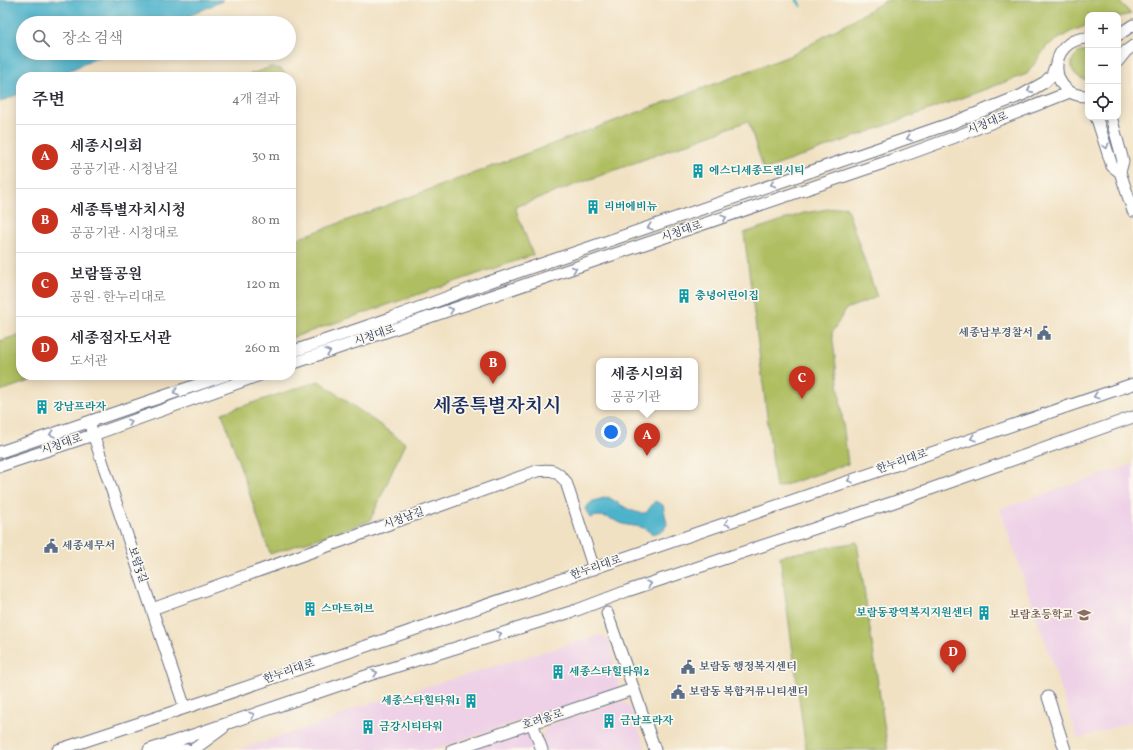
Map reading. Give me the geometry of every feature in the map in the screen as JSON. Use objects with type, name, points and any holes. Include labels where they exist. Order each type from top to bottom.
[{"type":"street","points":[[1121,33],[1133,25]]},
{"type":"street","name":"시청대로","points":[[296,350],[486,283],[952,123],[1022,95],[1046,82],[1052,75],[1063,48],[1070,42],[1085,38]]},
{"type":"street","points":[[1121,57],[1133,46]]},
{"type":"street","points":[[1056,64],[1059,80],[1064,87],[1078,94]]},
{"type":"street","name":"시청대로","points":[[296,362],[895,159],[1078,94]]},
{"type":"street","points":[[1097,120],[1112,166],[1120,172]]},
{"type":"street","points":[[1112,120],[1123,161],[1120,172],[1133,212]]},
{"type":"street","name":"시청대로","points":[[0,452],[211,380]]},
{"type":"street","name":"시청대로","points":[[0,466],[93,435],[246,380]]},
{"type":"street","name":"한누리대로","points":[[58,750],[594,569],[1133,384]]},
{"type":"street","points":[[150,750],[369,675],[577,610],[627,591],[894,502],[1133,417]]},
{"type":"street","name":"보람3길","points":[[89,422],[185,708]]},
{"type":"street","name":"시청남길","points":[[152,609],[537,471],[549,470],[558,472],[566,482],[594,569]]},
{"type":"street","points":[[607,613],[627,591]]},
{"type":"street","points":[[577,610],[594,608],[607,613],[655,750]]},
{"type":"street","name":"호려울로","points":[[452,750],[634,689]]},
{"type":"street","points":[[1048,697],[1065,750]]},
{"type":"street","points":[[193,750],[231,722]]},
{"type":"street","points":[[532,723],[542,750]]},
{"type":"street","points":[[150,750],[188,750]]},
{"type":"shaded area","name":"보람초등학교","points":[[1133,464],[1133,721],[1078,739],[1000,509]]},
{"type":"shaded area","points":[[600,635],[609,640],[620,683],[616,689],[432,750],[238,750],[332,720],[354,708]]},
{"type":"shaded area","name":"금남프라자","points":[[623,701],[631,708],[646,750],[545,750],[542,735],[549,725]]},
{"type":"shaded area","points":[[525,732],[533,739],[537,750],[468,750]]},
{"type":"green space","points":[[887,0],[1118,0],[1131,14],[1121,16],[1121,12],[1085,12],[1085,26],[1070,32],[1047,46],[1027,74],[764,170],[748,121],[515,207],[533,255],[296,336],[296,239],[792,55]]},
{"type":"green space","points":[[1085,50],[1085,79],[1075,74],[1072,64],[1073,59],[1081,51]]},
{"type":"green space","points":[[271,67],[281,69],[284,72],[257,72]]},
{"type":"green space","points":[[846,206],[877,297],[846,309],[832,333],[848,464],[776,488],[744,233],[804,213]]},
{"type":"green space","points":[[16,336],[16,380],[33,380],[0,391],[0,341]]},
{"type":"green space","points":[[319,381],[405,443],[370,521],[270,554],[222,413]]},
{"type":"green space","points":[[857,542],[888,750],[806,750],[780,556]]},
{"type":"water","points":[[0,0],[224,0],[189,16],[16,16],[16,60],[93,60],[66,72],[16,72],[16,95],[0,102]]},
{"type":"water","points":[[608,497],[626,508],[641,513],[646,513],[655,501],[663,505],[667,524],[663,531],[652,534],[644,528],[623,524],[607,517],[599,516],[590,518],[585,508],[593,501]]},
{"type":"waterway","points":[[797,0],[801,6]]},
{"type":"place","name":"에스디세종드림시티","points":[[698,171]]},
{"type":"place","name":"리버에비뉴","points":[[593,207]]},
{"type":"place","name":"충녕어린이집","points":[[684,296]]},
{"type":"place","name":"세종남부경찰서","points":[[1044,333]]},
{"type":"place","name":"세종특별자치시청","points":[[493,384]]},
{"type":"place","name":"보람뜰공원","points":[[802,399]]},
{"type":"place","name":"강남프라자","points":[[42,407]]},
{"type":"place","name":"세종시의회","points":[[647,456]]},
{"type":"place","name":"세종세무서","points":[[51,546]]},
{"type":"place","name":"스마트허브","points":[[310,609]]},
{"type":"place","name":"보람동광역복지지원센터","points":[[984,613]]},
{"type":"place","name":"보람초등학교","points":[[1084,615]]},
{"type":"place","name":"보람동 행정복지센터","points":[[688,667]]},
{"type":"place","name":"세종스타힐타워2","points":[[558,672]]},
{"type":"place","name":"세종점자도서관","points":[[953,673]]},
{"type":"place","name":"보람동 복합커뮤니티센터","points":[[678,692]]},
{"type":"place","name":"세종스타힐타워1","points":[[471,701]]},
{"type":"place","name":"금남프라자","points":[[609,721]]},
{"type":"place","name":"금강시티타워","points":[[368,727]]},
{"type":"district","name":"세종특별자치시","points":[[497,407]]}]
